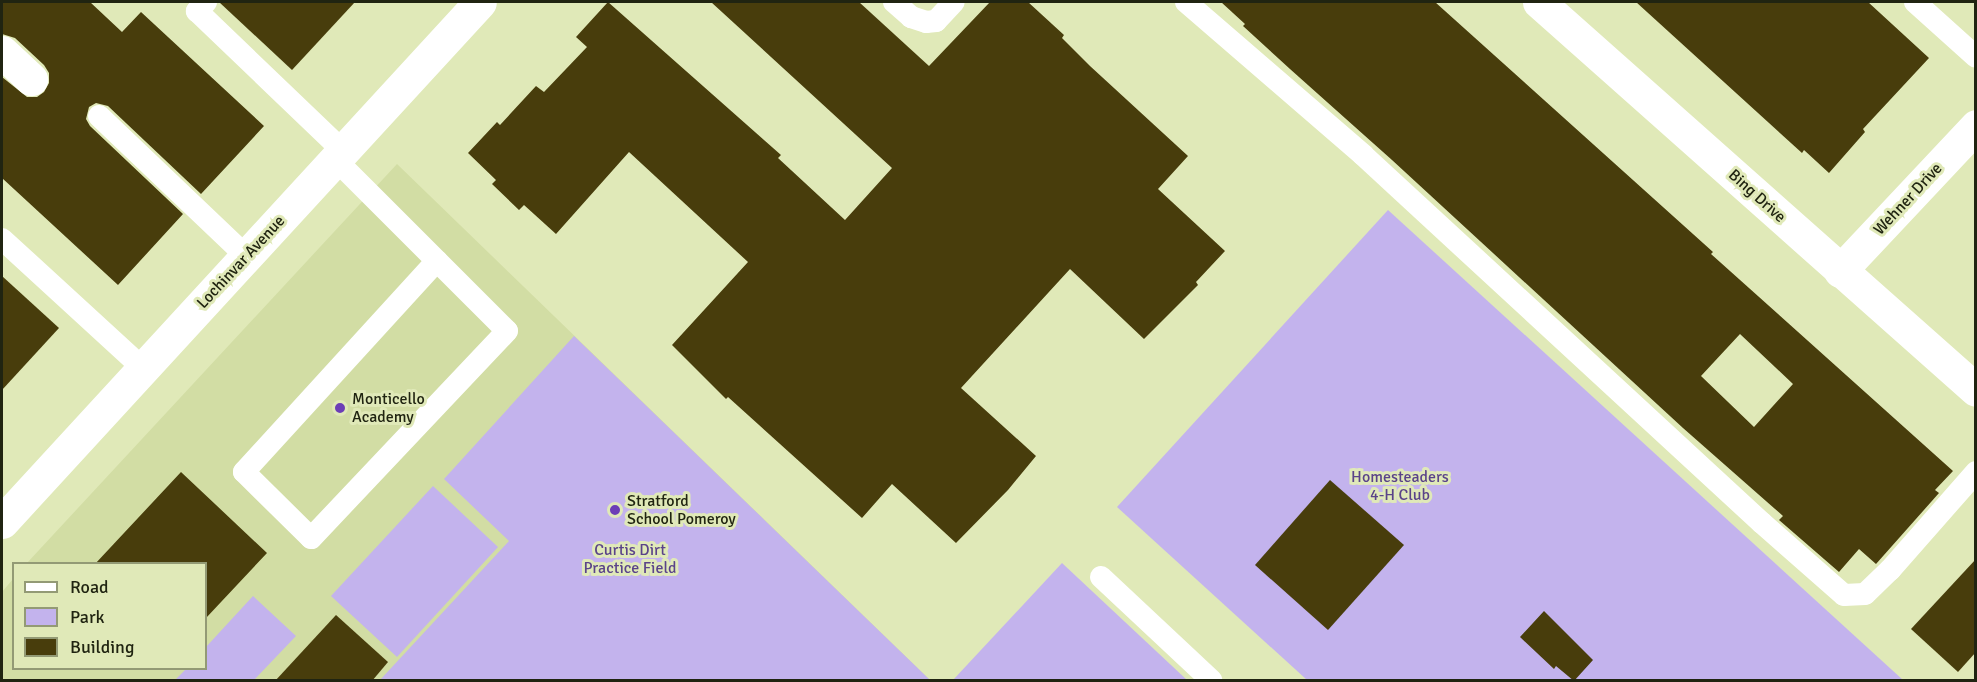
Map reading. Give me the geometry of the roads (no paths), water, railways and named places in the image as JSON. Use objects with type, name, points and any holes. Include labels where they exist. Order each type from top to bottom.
[{"type":"street","name":"Lochinvar Avenue","points":[[2,522],[480,2]]},
{"type":"street","name":"Bing Drive","points":[[1539,2],[1976,390]]},
{"type":"street","points":[[2,52],[31,79]]},
{"type":"street","name":"Wehner Drive","points":[[1840,271],[1976,126]]},
{"type":"lane","points":[[206,2],[197,10],[507,331],[311,538],[244,472],[437,261]]},
{"type":"lane","points":[[894,2],[911,17],[926,22],[936,21],[954,2]]},
{"type":"lane","points":[[1186,2],[1363,155],[1762,523],[1844,595],[1865,594],[1890,570],[1976,472]]},
{"type":"lane","points":[[1915,2],[1976,57]]},
{"type":"lane","points":[[99,116],[246,256]]},
{"type":"lane","points":[[2,238],[143,368]]},
{"type":"lane","points":[[1101,577],[1211,681]]},
{"type":"place","name":"Monticello Academy","points":[[340,408]]},
{"type":"place","name":"Stratford School Pomeroy","points":[[615,510]]},
{"type":"park label","name":"Homesteaders 4-H Club","points":[[1400,486]]},
{"type":"park label","name":"Curtis Dirt Practice Field","points":[[630,559]]}]
